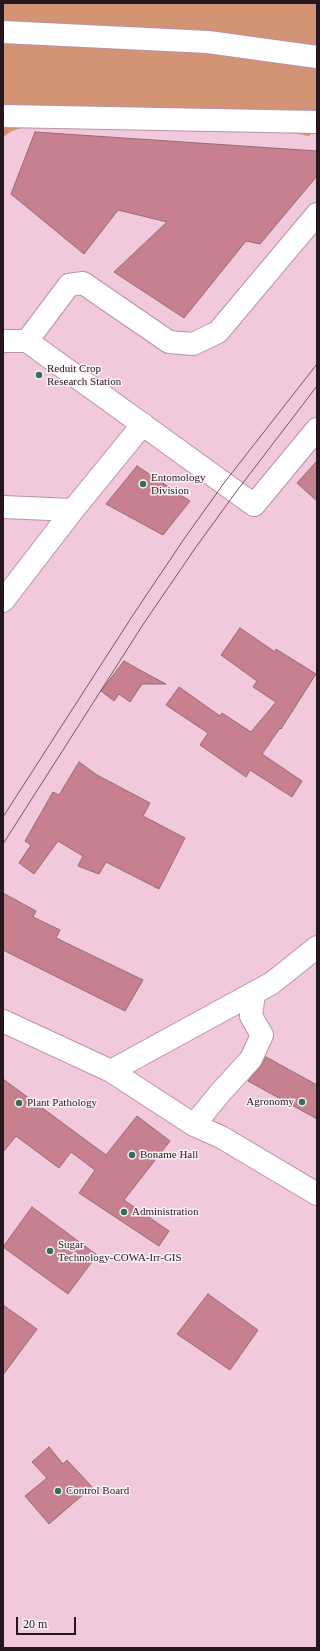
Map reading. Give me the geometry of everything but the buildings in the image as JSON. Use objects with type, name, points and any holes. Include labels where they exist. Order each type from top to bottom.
[{"type":"street","points":[[3,32],[208,42],[317,57]]},
{"type":"street","points":[[3,116],[317,122]]},
{"type":"street","points":[[27,341],[69,285],[83,284],[169,342],[193,344],[218,332],[317,214]]},
{"type":"street","points":[[3,341],[27,341],[254,505],[317,429]]},
{"type":"street","points":[[3,601],[73,510],[143,424]]},
{"type":"street","points":[[3,507],[73,510]]},
{"type":"street","points":[[111,1071],[272,983],[317,947]]},
{"type":"street","points":[[194,1125],[220,1093],[251,1059],[262,1035],[251,1016],[254,993]]},
{"type":"street","points":[[3,1021],[111,1071],[194,1125],[221,1137],[317,1194]]},
{"type":"shaded area","points":[[3,3],[317,3],[317,128],[309,136],[238,123],[44,121],[12,131],[3,137]]},
{"type":"tram line","points":[[3,817],[133,615],[184,539],[224,483],[317,364]]},
{"type":"tram line","points":[[3,844],[144,623],[196,547],[317,386]]},
{"type":"place","name":"Reduit Crop Research Station","points":[[39,375]]},
{"type":"place","name":"Entomology Division","points":[[143,484]]},
{"type":"place","name":"Agronomy","points":[[302,1102]]},
{"type":"place","name":"Plant Pathology","points":[[19,1103]]},
{"type":"place","name":"Boname Hall","points":[[132,1155]]},
{"type":"place","name":"Administration","points":[[124,1212]]},
{"type":"place","name":"Sugar Technology-COWA-Irr-GIS","points":[[50,1251]]},
{"type":"place","name":"Control Board","points":[[58,1491]]}]
